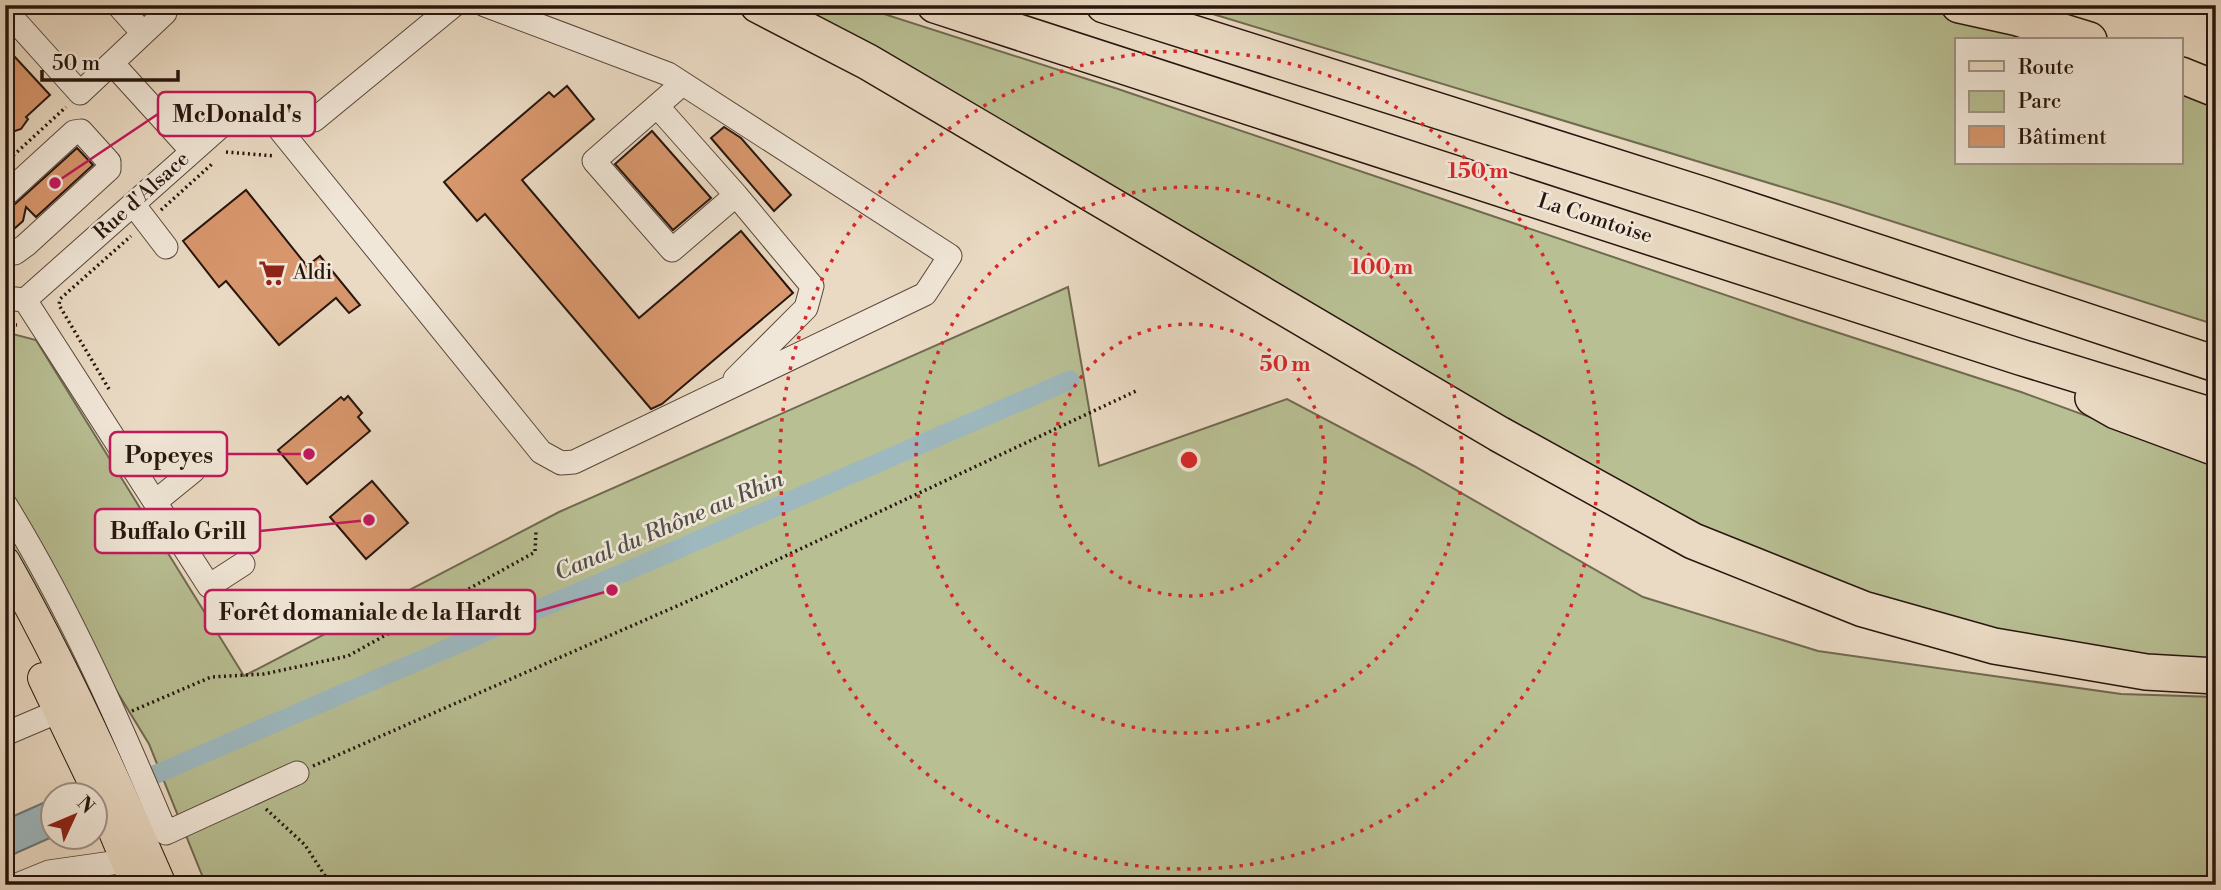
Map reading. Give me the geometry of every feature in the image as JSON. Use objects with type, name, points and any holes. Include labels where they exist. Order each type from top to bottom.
[{"type":"highway","points":[[758,5],[879,68],[1487,427],[1693,541],[1863,609],[1994,646],[2146,672],[2216,676]]},
{"type":"highway","name":"La Comtoise","points":[[935,5],[2020,357],[2216,417]]},
{"type":"highway","points":[[1104,5],[1704,195],[2216,364]]},
{"type":"highway","points":[[1959,5],[2018,18],[2083,38]]},
{"type":"highway","points":[[2182,75],[2216,89]]},
{"type":"highway","points":[[2105,327],[2216,352]]},
{"type":"highway","points":[[2020,357],[2116,411],[2216,448]]},
{"type":"main road","points":[[5,562],[37,618],[106,757],[131,873]]},
{"type":"main road","points":[[5,601],[59,711],[106,757]]},
{"type":"main road","points":[[123,826],[161,885]]},
{"type":"street","points":[[118,5],[143,33]]},
{"type":"street","points":[[9,12],[80,93],[165,13],[160,5]]},
{"type":"street","name":"Rue d'Alsace","points":[[15,299],[140,213],[192,152],[238,111],[314,120],[454,5]]},
{"type":"street","points":[[268,115],[541,452],[552,461],[574,462],[925,294],[950,256],[668,74],[485,5]]},
{"type":"street","points":[[113,63],[192,152]]},
{"type":"street","points":[[682,83],[594,161],[673,250],[736,195]]},
{"type":"street","points":[[657,106],[812,286],[806,308],[724,391]]},
{"type":"street","points":[[5,195],[74,132],[80,131],[109,162],[108,169],[26,245],[15,253],[5,253]]},
{"type":"street","points":[[140,213],[166,247]]},
{"type":"street","points":[[15,299],[155,502],[216,582],[243,564]]},
{"type":"street","points":[[155,502],[193,471]]},
{"type":"street","points":[[5,504],[29,542],[116,719],[106,757],[150,794],[166,833],[297,773]]},
{"type":"street","points":[[5,734],[59,711]]},
{"type":"street","points":[[18,885],[49,872],[131,873]]},
{"type":"path","points":[[5,163],[80,93]]},
{"type":"path","points":[[114,397],[59,305],[60,299],[140,213],[228,149],[275,156]]},
{"type":"path","points":[[297,773],[711,591],[1136,391]]},
{"type":"path","points":[[116,719],[211,677],[264,674],[348,656],[535,552],[536,531]]},
{"type":"path","points":[[216,582],[245,611],[255,615],[271,602]]},
{"type":"path","points":[[247,796],[291,829],[331,885]]},
{"type":"green space","points":[[790,5],[856,5],[1118,89],[1799,320],[2021,392],[2216,463],[2216,660],[2152,656],[1994,629],[1870,595],[1702,526],[1504,420]]},
{"type":"green space","points":[[1183,5],[1919,5],[2053,38],[1955,38],[1955,164],[2182,164],[2182,85],[2216,100],[2216,325],[1838,204]]},
{"type":"green space","points":[[1068,287],[1099,466],[1287,399],[1414,466],[1643,597],[1818,651],[2121,694],[2216,697],[2216,885],[206,885],[149,744],[94,654],[72,664],[5,542],[5,332],[36,340],[244,676],[559,512]]},
{"type":"water","points":[[38,805],[38,843],[5,858],[5,820]]},
{"type":"building","points":[[14,56],[50,95],[26,117],[28,119],[21,129],[15,131],[5,128],[5,64]]},
{"type":"building","points":[[567,86],[594,119],[522,180],[639,318],[741,231],[793,293],[662,404],[651,409],[485,214],[477,221],[444,182],[549,92],[554,97]]},
{"type":"building","points":[[724,127],[741,138],[791,195],[774,211],[711,138]]},
{"type":"building","points":[[652,131],[711,198],[673,230],[615,164]]},
{"type":"building","points":[[77,148],[93,165],[36,217],[26,207],[23,221],[5,237],[5,209],[14,205]]},
{"type":"building","name":"Aldi","points":[[246,190],[307,266],[320,256],[360,305],[349,313],[336,298],[279,345],[226,281],[219,287],[183,241]]},
{"type":"building","points":[[348,396],[362,413],[358,417],[370,431],[307,484],[278,450],[341,397],[344,400]]},
{"type":"building","points":[[372,481],[408,523],[366,559],[330,517]]},
{"type":"waterway","name":"Canal du Rhône au Rhin","points":[[131,785],[1070,380]]},
{"type":"place","name":"McDonald's","points":[[55,183]]},
{"type":"place","name":"Aldi","points":[[272,273]]},
{"type":"place","name":"Popeyes","points":[[309,454]]},
{"type":"place","name":"Buffalo Grill","points":[[369,520]]},
{"type":"place","name":"Forêt domaniale de la Hardt","points":[[612,590]]}]
